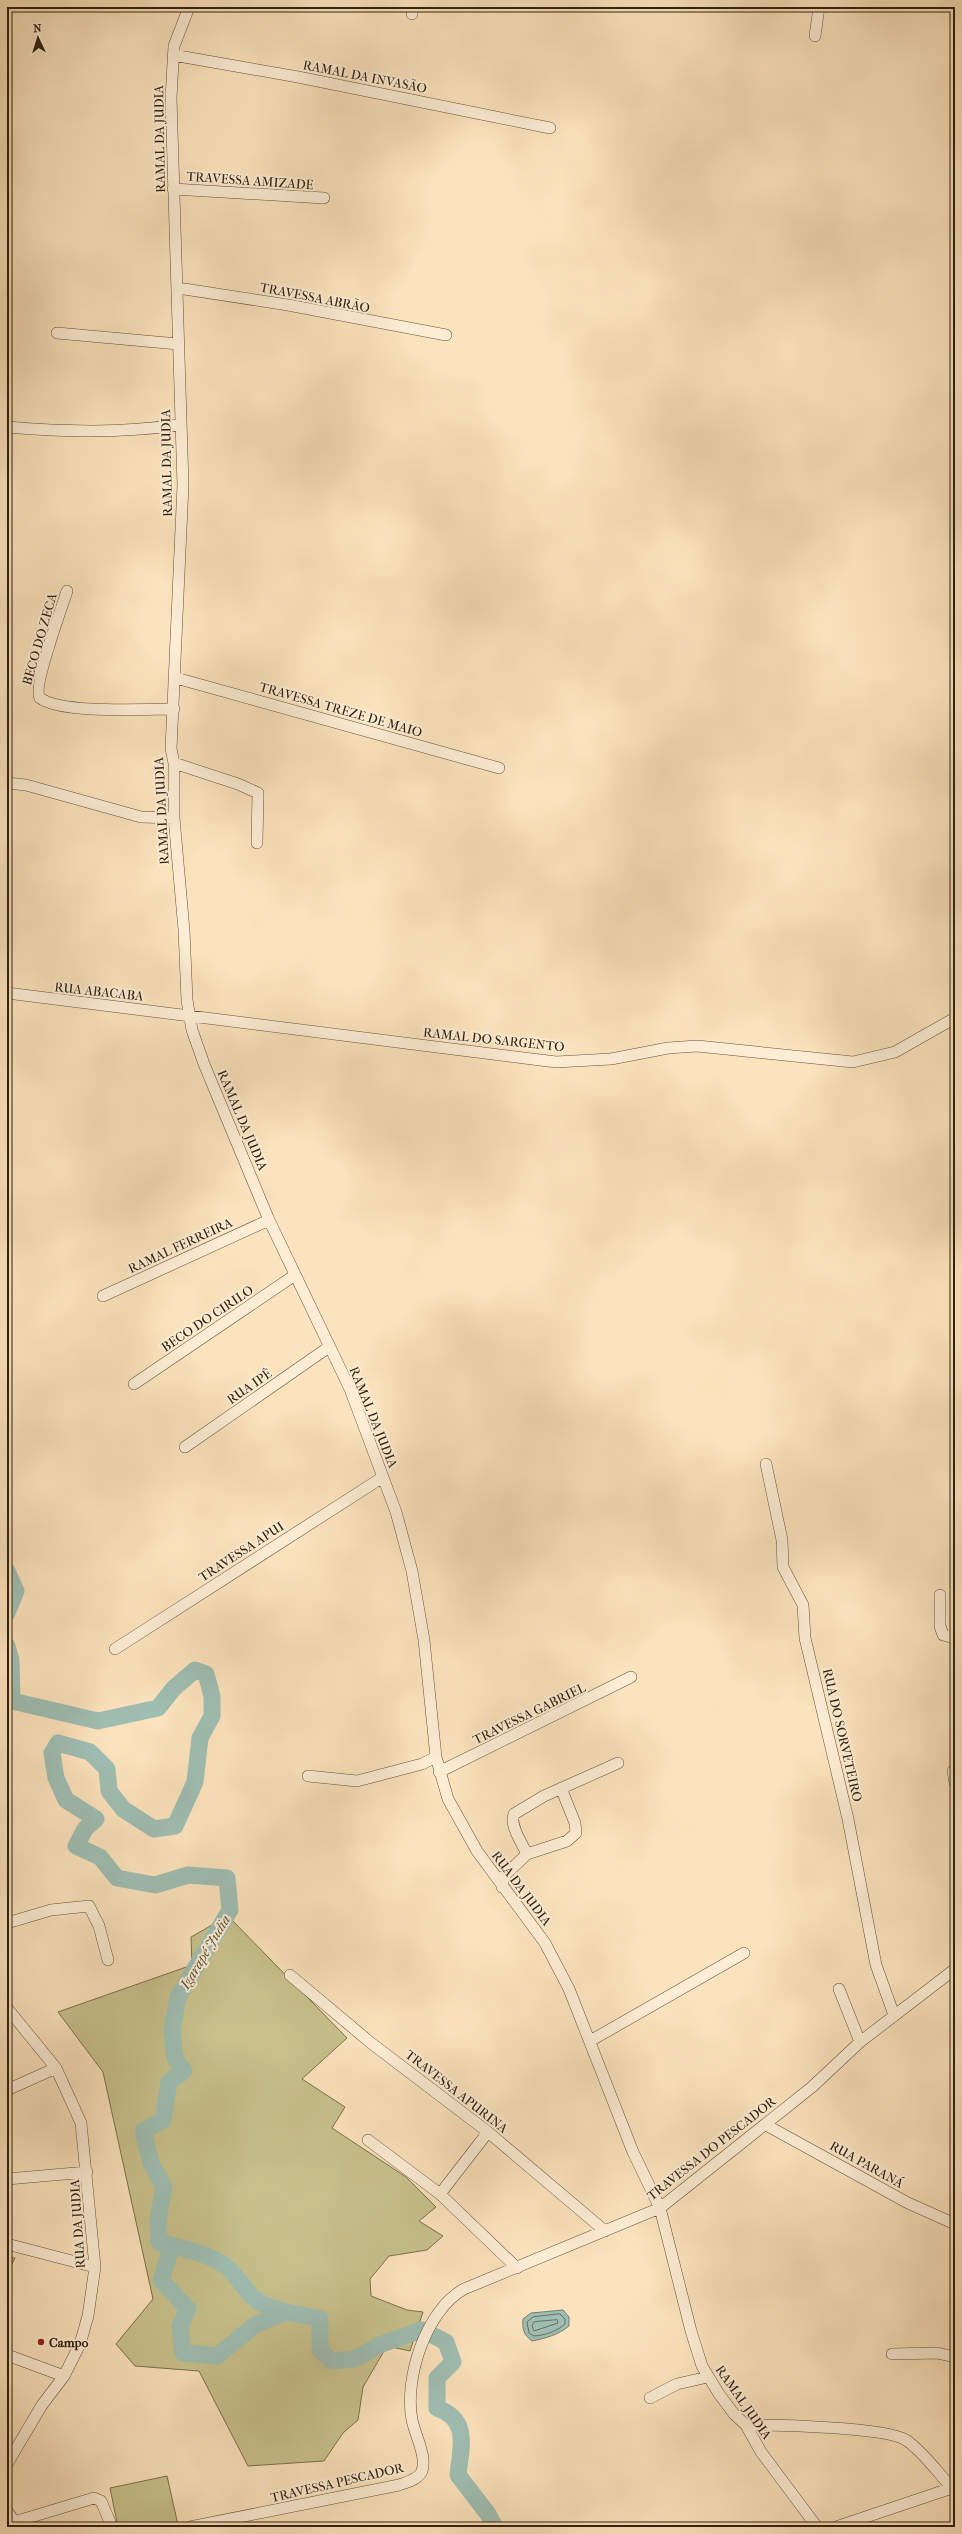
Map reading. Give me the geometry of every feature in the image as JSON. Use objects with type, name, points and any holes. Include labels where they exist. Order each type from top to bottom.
[{"type":"street","name":"RAMAL DA JUDIA","points":[[189,7],[176,37],[170,98],[178,288],[180,425],[183,485],[176,678],[171,749],[174,763],[174,818],[189,1015],[204,1064],[269,1220],[350,1389],[383,1477],[412,1571]]},
{"type":"street","points":[[815,36],[819,7]]},
{"type":"street","name":"RAMAL DA INVASÃO","points":[[173,56],[298,77],[550,128]]},
{"type":"street","name":"TRAVESSA AMIZADE","points":[[173,189],[324,198]]},
{"type":"street","name":"TRAVESSA ABRÃO","points":[[178,288],[288,305],[446,335]]},
{"type":"street","points":[[57,333],[178,344]]},
{"type":"street","points":[[7,427],[132,432],[180,425]]},
{"type":"street","name":"BECO DO ZECA","points":[[67,591],[40,676],[38,695],[46,702],[79,708],[174,709]]},
{"type":"street","name":"TRAVESSA TREZE DE MAIO","points":[[176,678],[499,768]]},
{"type":"street","points":[[174,763],[238,784],[258,793],[257,843]]},
{"type":"street","points":[[7,783],[26,785],[141,817],[174,818]]},
{"type":"street","name":"RUA ABACABA","points":[[7,993],[72,1003],[189,1015]]},
{"type":"street","name":"RAMAL DO SARGENTO","points":[[189,1015],[206,1019],[556,1062],[611,1059],[668,1048],[697,1046],[853,1062],[868,1060],[895,1052],[955,1018]]},
{"type":"street","name":"RAMAL FERREIRA","points":[[103,1296],[269,1220]]},
{"type":"street","name":"BECO DO CIRILO","points":[[134,1384],[296,1275]]},
{"type":"street","name":"RUA IPÊ","points":[[186,1447],[329,1347]]},
{"type":"street","name":"RUA DO SORVETEIRO","points":[[766,1464],[782,1540],[783,1568],[803,1605],[805,1638],[848,1819],[876,1964],[894,2015]]},
{"type":"street","name":"TRAVESSA APUI","points":[[115,1648],[383,1477]]},
{"type":"street","name":"RUA DA JUDIA","points":[[412,1571],[424,1640],[436,1757],[439,1772],[448,1799],[477,1851],[502,1887],[545,1943],[569,1989],[633,2152],[660,2208]]},
{"type":"street","points":[[940,1595],[940,1626],[943,1635],[955,1638]]},
{"type":"street","name":"TRAVESSA GABRIEL","points":[[439,1772],[631,1677]]},
{"type":"street","points":[[308,1776],[358,1781],[422,1764],[436,1757]]},
{"type":"street","points":[[527,1854],[514,1825],[512,1818],[514,1814],[531,1802],[618,1763]]},
{"type":"street","points":[[953,1771],[955,1783]]},
{"type":"street","points":[[502,1887],[504,1876],[527,1854],[567,1842],[576,1833],[575,1823],[561,1788]]},
{"type":"street","points":[[7,1923],[51,1910],[89,1906],[99,1926],[108,1960]]},
{"type":"street","points":[[590,2041],[744,1953]]},
{"type":"street","name":"TRAVESSA APURINA","points":[[290,1975],[371,2043],[488,2132],[605,2231]]},
{"type":"street","name":"TRAVESSA DO PESCADOR","points":[[438,2315],[454,2295],[660,2208],[812,2087],[860,2042],[894,2015],[953,1975]]},
{"type":"street","points":[[839,1989],[860,2042]]},
{"type":"street","name":"RUA DA JUDIA","points":[[7,2008],[56,2068],[81,2123],[87,2172],[95,2267],[88,2316],[80,2344],[64,2376],[42,2405],[8,2458]]},
{"type":"street","points":[[7,2090],[56,2068]]},
{"type":"street","name":"RUA PARANÁ","points":[[766,2125],[908,2203],[955,2224]]},
{"type":"street","points":[[440,2194],[488,2132]]},
{"type":"street","points":[[368,2140],[440,2194],[517,2268]]},
{"type":"street","points":[[7,2179],[87,2172]]},
{"type":"street","name":"RAMAL JUDIA","points":[[660,2208],[691,2331],[702,2366],[734,2414],[746,2425],[761,2452],[817,2527]]},
{"type":"street","points":[[7,2244],[95,2267]]},
{"type":"street","name":"TRAVESSA PESCADOR","points":[[190,2527],[399,2485],[419,2475],[422,2461],[412,2419],[410,2391],[421,2348],[438,2315]]},
{"type":"street","points":[[892,2354],[938,2353],[955,2357]]},
{"type":"street","points":[[7,2355],[64,2376]]},
{"type":"street","points":[[650,2398],[677,2384],[708,2377]]},
{"type":"street","points":[[746,2425],[777,2425],[897,2435],[918,2450],[954,2489],[836,2527]]},
{"type":"street","points":[[7,2511],[16,2524],[94,2498],[101,2501],[112,2527]]},
{"type":"shaded area","points":[[228,1916],[347,2038],[302,2079],[345,2107],[332,2128],[406,2177],[436,2207],[419,2221],[443,2236],[427,2250],[389,2256],[370,2279],[371,2296],[407,2310],[423,2312],[410,2351],[387,2346],[363,2387],[358,2420],[343,2433],[324,2461],[248,2466],[199,2371],[135,2366],[116,2344],[153,2299],[103,2072],[58,2012],[192,1965],[191,1937]]},
{"type":"shaded area","points":[[7,2257],[15,2258],[7,2274]]},
{"type":"shaded area","points":[[167,2476],[178,2525],[167,2527],[118,2527],[110,2488]]},
{"type":"water","points":[[563,2310],[569,2317],[569,2326],[561,2332],[532,2341],[525,2334],[523,2329],[523,2319],[531,2313]]},
{"type":"waterway","name":"Igarapé Judia","points":[[7,1571],[16,1591],[7,1613]]},
{"type":"waterway","name":"Igarapé Judia","points":[[7,1646],[11,1660],[12,1701],[98,1721],[158,1708],[174,1688],[195,1670],[206,1674],[212,1696],[212,1716],[200,1738],[195,1782],[175,1826],[154,1829],[123,1809],[109,1791],[107,1769],[90,1752],[58,1743],[52,1753],[56,1778],[66,1800],[96,1819],[85,1829],[76,1846],[100,1857],[117,1878],[155,1885],[188,1875],[227,1878],[230,1910],[178,1997],[172,2030],[175,2058],[184,2071],[169,2082],[163,2120],[143,2131],[151,2163],[164,2187],[158,2220],[159,2242],[215,2259],[230,2270],[255,2299],[266,2306],[281,2311],[320,2319],[320,2350],[332,2361],[355,2359],[379,2345],[422,2330],[446,2342],[453,2362],[437,2378],[437,2408],[448,2413],[455,2419],[459,2427],[461,2435],[461,2454],[458,2475],[488,2514],[495,2527]]},
{"type":"waterway","points":[[172,2246],[161,2280],[188,2309],[180,2326],[183,2353],[217,2356],[255,2325],[284,2313]]},
{"type":"place","name":"Campo","points":[[41,2342]]}]
